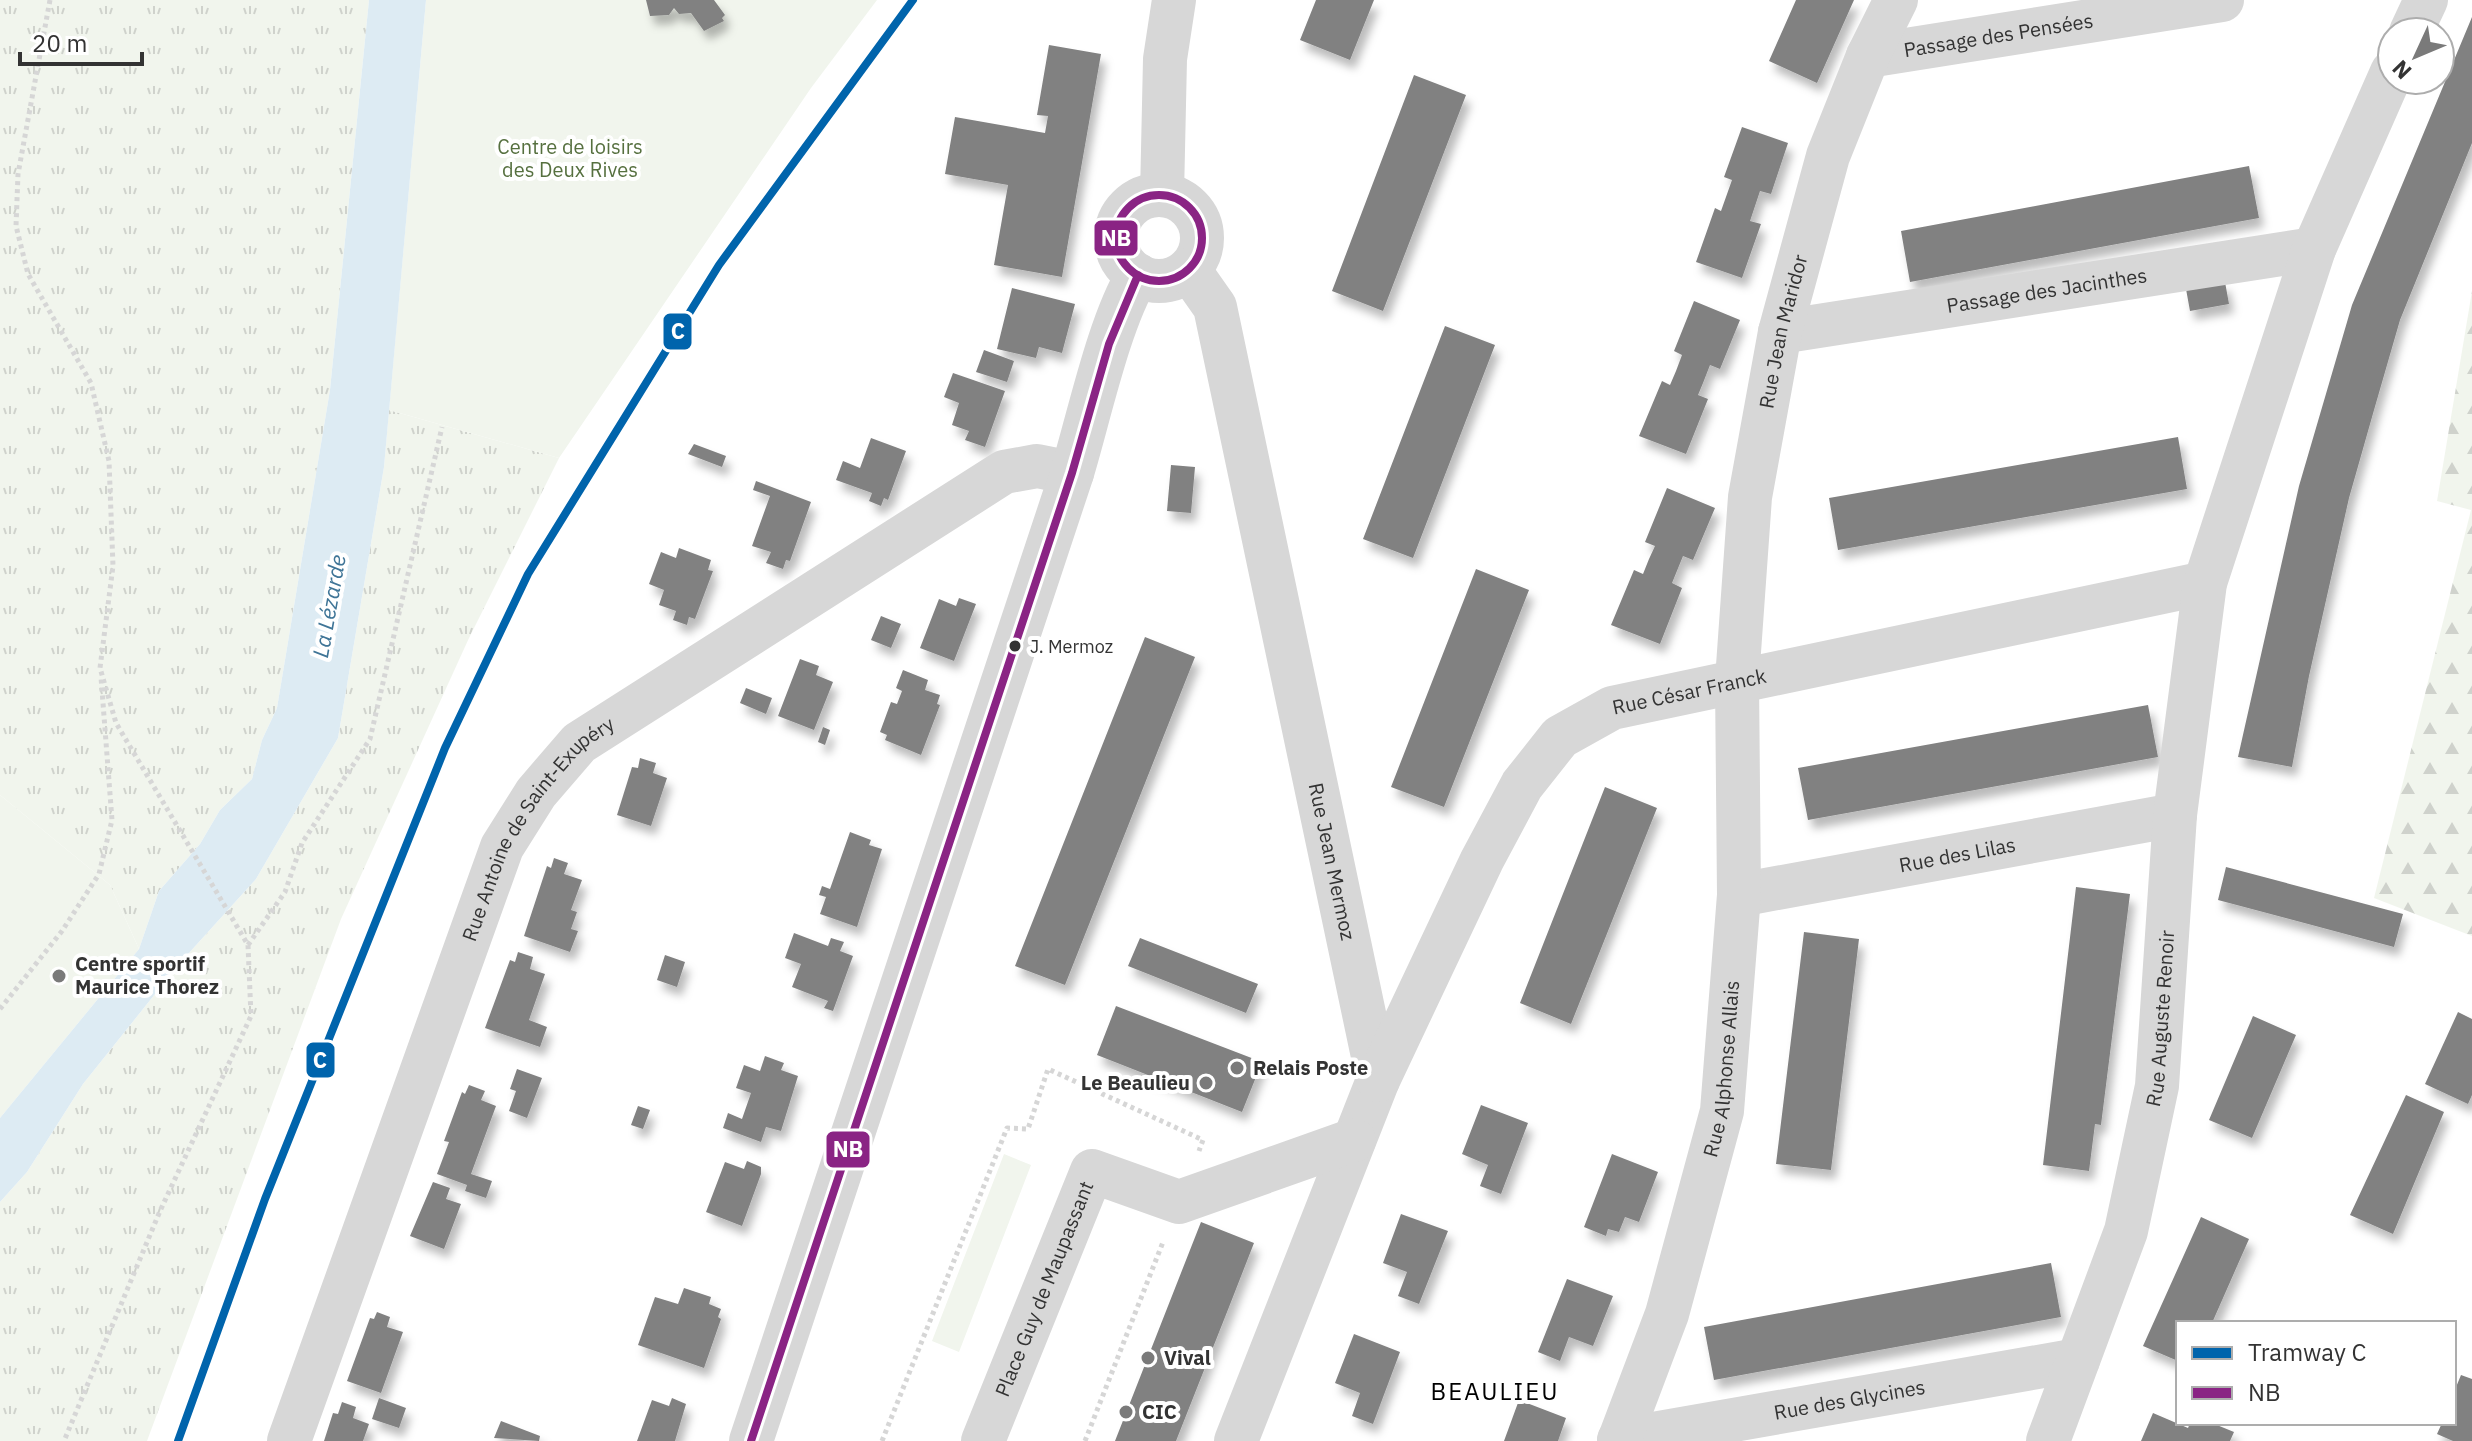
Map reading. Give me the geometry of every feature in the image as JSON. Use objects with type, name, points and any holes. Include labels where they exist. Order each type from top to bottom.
[{"type":"street","points":[[1162,195],[1165,59],[1174,0]]},
{"type":"street","name":"Rue Jean Maridor","points":[[1737,680],[1750,497],[1780,332],[1828,156],[1868,56],[1896,0]]},
{"type":"street","name":"Passage des Pensées","points":[[1868,56],[2222,0]]},
{"type":"street","points":[[2205,583],[2314,249],[2381,96]]},
{"type":"street","points":[[1162,195],[1188,206],[1202,231],[1197,259],[1189,270],[1164,281],[1138,275],[1120,254],[1118,226],[1134,203],[1162,195]]},
{"type":"street","name":"Passage des Jacinthes","points":[[1780,332],[2314,249]]},
{"type":"street","name":"Rue Jean Mermoz","points":[[1189,270],[1215,307],[1378,1080]]},
{"type":"street","points":[[751,1441],[1072,473],[1115,332],[1129,290],[1138,275]]},
{"type":"street","name":"Rue Antoine de Saint-Exupéry","points":[[289,1441],[502,847],[536,793],[579,743],[1004,472],[1037,466],[1072,473]]},
{"type":"street","name":"Rue César Franck","points":[[1378,1080],[1482,860],[1522,785],[1560,737],[1612,708],[2205,583]]},
{"type":"street","name":"Rue Auguste Renoir","points":[[2048,1441],[2126,1231],[2157,1086],[2175,815],[2205,583]]},
{"type":"street","name":"Rue Alphonse Allais","points":[[1619,1440],[1667,1314],[1722,1111],[1739,895],[1737,680]]},
{"type":"street","name":"Rue des Lilas","points":[[1739,895],[2175,815]]},
{"type":"street","points":[[1236,1441],[1378,1080]]},
{"type":"street","name":"Place Guy de Maupassant","points":[[983,1441],[1092,1171],[1179,1202],[1354,1140]]},
{"type":"street","name":"Rue des Glycines","points":[[1619,1440],[2078,1360]]},
{"type":"path","points":[[0,1009],[62,931],[99,874],[112,820],[100,668],[113,566],[109,461],[91,383],[28,274],[16,226],[18,174],[50,0]]},
{"type":"path","points":[[248,945],[285,892],[302,843],[370,739],[442,427]]},
{"type":"path","points":[[64,1441],[160,1211],[251,1016],[248,945],[116,723],[100,668]]},
{"type":"green space","points":[[0,0],[369,0],[330,390],[277,708],[262,740],[252,779],[220,810],[200,844],[159,891],[139,949],[110,885],[0,795]]},
{"type":"green space","name":"Centre de loisirs des Deux Rives","points":[[426,0],[877,0],[811,88],[559,458],[389,410]]},
{"type":"green space","points":[[2472,291],[2472,936],[2374,898],[2471,510],[2437,501]]},
{"type":"green space","points":[[389,410],[559,458],[469,638],[341,919],[147,1441],[0,1441],[0,1202],[27,1172],[83,1084],[179,964],[256,879],[338,738],[384,467]]},
{"type":"green space","name":"Centre sportif Maurice Thorez","points":[[0,795],[110,885],[139,949],[0,1118]]},
{"type":"green space","points":[[1004,1154],[1031,1165],[959,1352],[932,1341]]},
{"type":"water","name":"La Lézarde","points":[[369,0],[426,0],[384,467],[338,738],[256,879],[179,964],[83,1084],[27,1172],[0,1202],[0,1118],[139,949],[159,891],[200,844],[220,810],[252,779],[262,740],[277,708],[330,390]]},
{"type":"building","points":[[646,0],[714,0],[725,15],[722,18],[724,21],[704,31],[691,13],[679,14],[674,8],[669,15],[650,16]]},
{"type":"building","points":[[1316,0],[1374,0],[1350,60],[1300,40]]},
{"type":"building","points":[[1796,0],[1854,0],[1817,83],[1769,61]]},
{"type":"building","points":[[2472,17],[2472,143],[2400,320],[2374,410],[2349,498],[2292,767],[2238,757],[2299,486],[2352,305],[2439,96],[2456,96],[2456,55]]},
{"type":"building","points":[[1049,45],[1101,54],[1062,277],[994,265],[1008,185],[945,174],[955,117],[1045,133],[1048,116],[1037,115]]},
{"type":"building","points":[[1414,75],[1466,95],[1383,311],[1332,291]]},
{"type":"building","points":[[1742,127],[1788,143],[1771,194],[1760,191],[1750,221],[1761,224],[1742,278],[1696,262],[1715,208],[1721,211],[1732,180],[1724,177]]},
{"type":"building","points":[[2249,166],[2259,218],[1910,282],[1901,231]]},
{"type":"building","points":[[2225,282],[2229,304],[2190,311],[2186,289]]},
{"type":"building","points":[[1012,288],[1075,304],[1062,353],[1039,347],[1036,358],[997,349]]},
{"type":"building","points":[[1694,301],[1740,320],[1720,369],[1710,365],[1698,395],[1708,399],[1686,454],[1639,436],[1662,381],[1670,385],[1676,371],[1682,355],[1674,351]]},
{"type":"building","points":[[1445,326],[1495,345],[1413,558],[1363,539]]},
{"type":"building","points":[[984,350],[1014,361],[1007,382],[976,372]]},
{"type":"building","points":[[953,373],[1005,391],[985,447],[965,440],[969,431],[952,425],[959,403],[944,397]]},
{"type":"building","points":[[2178,437],[2187,489],[1838,550],[1829,498]]},
{"type":"building","points":[[871,438],[906,451],[888,500],[884,498],[881,506],[869,501],[872,493],[836,480],[843,461],[860,468]]},
{"type":"building","points":[[694,444],[726,456],[722,467],[688,454]]},
{"type":"building","points":[[1171,465],[1195,467],[1191,513],[1167,511]]},
{"type":"building","points":[[756,481],[811,502],[790,561],[786,560],[783,569],[766,563],[771,552],[752,546],[770,496],[753,490]]},
{"type":"building","points":[[1667,488],[1715,508],[1693,560],[1683,556],[1672,583],[1682,588],[1660,644],[1611,625],[1634,570],[1643,574],[1655,546],[1645,542]]},
{"type":"building","points":[[679,548],[711,560],[708,570],[713,571],[695,619],[689,617],[687,625],[673,620],[676,611],[659,605],[664,590],[649,584],[661,552],[676,558]]},
{"type":"building","points":[[1476,569],[1529,590],[1444,807],[1391,787]]},
{"type":"building","points":[[959,598],[976,604],[954,661],[920,648],[939,599],[956,606]]},
{"type":"building","points":[[881,616],[901,624],[891,648],[871,640]]},
{"type":"building","points":[[1145,637],[1195,657],[1065,985],[1015,966]]},
{"type":"building","points":[[800,659],[819,666],[816,675],[833,682],[814,730],[778,716]]},
{"type":"building","points":[[903,670],[928,680],[925,690],[940,695],[937,704],[940,705],[921,755],[885,740],[887,735],[880,732],[891,702],[897,704],[902,691],[896,688]]},
{"type":"building","points":[[746,688],[772,698],[766,714],[740,703]]},
{"type":"building","points":[[2148,705],[2158,757],[1808,820],[1798,768]]},
{"type":"building","points":[[823,727],[830,730],[825,745],[818,742]]},
{"type":"building","points":[[640,758],[656,763],[653,773],[667,778],[651,826],[617,815],[632,767],[638,768]]},
{"type":"building","points":[[1605,787],[1657,808],[1571,1024],[1520,1003]]},
{"type":"building","points":[[850,832],[871,840],[869,845],[882,849],[857,927],[820,914],[826,897],[819,895],[822,886],[830,889]]},
{"type":"building","points":[[554,858],[568,863],[564,874],[582,880],[571,910],[577,912],[571,929],[578,931],[570,952],[524,936],[547,866],[551,868]]},
{"type":"building","points":[[2226,867],[2403,914],[2394,947],[2218,900]]},
{"type":"building","points":[[2076,887],[2130,894],[2101,1125],[2095,1124],[2089,1171],[2043,1165]]},
{"type":"building","points":[[1804,932],[1859,939],[1831,1170],[1776,1164]]},
{"type":"building","points":[[794,933],[828,946],[831,938],[844,942],[840,951],[853,956],[833,1011],[824,1008],[828,1001],[792,987],[801,964],[785,958]]},
{"type":"building","points":[[1140,938],[1258,984],[1246,1013],[1128,966]]},
{"type":"building","points":[[518,952],[533,957],[530,969],[545,974],[529,1020],[547,1027],[540,1047],[485,1028],[510,960],[515,962]]},
{"type":"building","points":[[665,955],[685,962],[677,987],[657,980]]},
{"type":"building","points":[[1116,1006],[1262,1062],[1242,1112],[1097,1055]]},
{"type":"building","points":[[2458,1012],[2472,1019],[2472,1095],[2468,1104],[2425,1084]]},
{"type":"building","points":[[2253,1016],[2296,1035],[2252,1138],[2209,1120]]},
{"type":"building","points":[[765,1056],[784,1063],[781,1070],[798,1076],[781,1131],[766,1127],[761,1142],[723,1128],[728,1113],[742,1119],[751,1093],[736,1088],[744,1065],[760,1071]]},
{"type":"building","points":[[517,1069],[542,1078],[527,1118],[509,1111],[516,1091],[510,1089]]},
{"type":"building","points":[[469,1085],[485,1091],[481,1100],[496,1106],[471,1174],[492,1181],[486,1198],[465,1191],[467,1185],[437,1174],[449,1142],[444,1141],[462,1092],[465,1094]]},
{"type":"building","points":[[2406,1095],[2444,1112],[2393,1234],[2350,1215]]},
{"type":"building","points":[[1481,1105],[1528,1123],[1501,1194],[1480,1186],[1488,1165],[1462,1154]]},
{"type":"building","points":[[638,1106],[650,1110],[643,1129],[631,1125]]},
{"type":"building","points":[[1612,1154],[1658,1172],[1639,1222],[1625,1217],[1619,1232],[1608,1229],[1606,1236],[1584,1227]]},
{"type":"building","points":[[747,1161],[761,1167],[761,1174],[742,1226],[706,1212],[725,1162],[744,1169]]},
{"type":"building","points":[[433,1182],[450,1188],[446,1199],[461,1204],[444,1249],[410,1236]]},
{"type":"building","points":[[1401,1214],[1448,1231],[1419,1304],[1398,1296],[1407,1272],[1383,1263]]},
{"type":"building","points":[[2201,1217],[2249,1239],[2213,1321],[2176,1321],[2176,1360],[2143,1346]]},
{"type":"building","points":[[1201,1222],[1254,1243],[1229,1307],[1176,1441],[1115,1441]]},
{"type":"building","points":[[2051,1263],[2061,1317],[1714,1380],[1704,1327]]},
{"type":"building","points":[[1567,1279],[1613,1296],[1593,1346],[1569,1337],[1560,1361],[1538,1352]]},
{"type":"building","points":[[684,1288],[711,1297],[709,1304],[721,1309],[718,1317],[721,1319],[704,1368],[638,1345],[655,1297],[678,1304]]},
{"type":"building","points":[[377,1312],[390,1317],[387,1327],[403,1332],[381,1393],[347,1381],[370,1318],[374,1319]]},
{"type":"building","points":[[1354,1334],[1400,1352],[1373,1424],[1352,1416],[1360,1393],[1335,1383]]},
{"type":"building","points":[[2461,1375],[2472,1379],[2472,1441],[2453,1441],[2437,1434],[2441,1425],[2456,1425],[2456,1387]]},
{"type":"building","points":[[379,1398],[406,1408],[399,1428],[372,1419]]},
{"type":"building","points":[[672,1398],[686,1404],[675,1441],[637,1441],[652,1400],[669,1406]]},
{"type":"building","points":[[1519,1400],[1566,1418],[1558,1441],[1504,1441]]},
{"type":"building","points":[[342,1402],[356,1407],[353,1418],[369,1424],[363,1441],[324,1441],[333,1413],[338,1414]]},
{"type":"building","points":[[2153,1413],[2188,1428],[2189,1425],[2217,1425],[2234,1432],[2230,1441],[2141,1441]]},
{"type":"building","points":[[501,1421],[540,1436],[539,1441],[494,1438]]},
{"type":"tram line","name":"C","points":[[178,1441],[265,1199],[445,748],[528,574],[719,265],[913,0]]},
{"type":"transit line","name":"NB","points":[[1159,195],[1175,199],[1189,208],[1198,222],[1202,238],[1198,254],[1189,268],[1175,277],[1159,281],[1143,277],[1129,268],[1120,254],[1116,238],[1120,222],[1129,208],[1143,199],[1159,195]]},
{"type":"transit line","name":"NB","points":[[751,1441],[1072,473],[1109,344],[1138,275]]},
{"type":"place","name":"J. Mermoz","points":[[1015,646]]},
{"type":"place","name":"Centre sportif Maurice Thorez","points":[[59,976]]},
{"type":"place","name":"Relais Poste","points":[[1237,1068]]},
{"type":"place","name":"Le Beaulieu","points":[[1206,1083]]},
{"type":"place","name":"Vival","points":[[1148,1358]]},
{"type":"place","name":"CIC","points":[[1126,1412]]},
{"type":"district","name":"BEAULIEU","points":[[1495,1392]]}]
